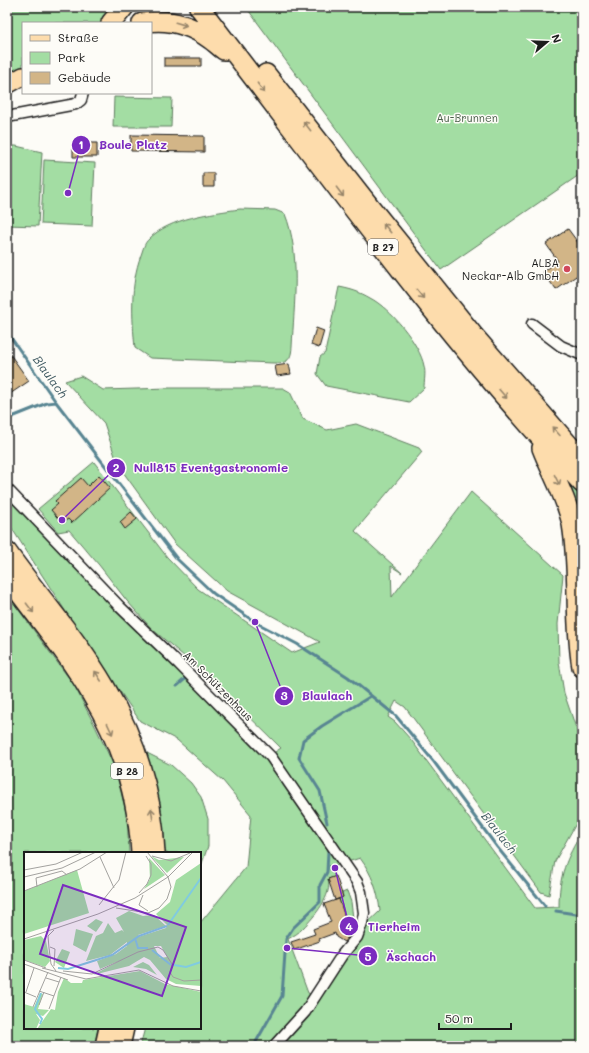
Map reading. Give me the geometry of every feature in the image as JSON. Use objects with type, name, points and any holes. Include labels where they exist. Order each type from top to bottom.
[{"type":"highway","points":[[112,22],[124,7]]},
{"type":"highway","name":"B 27","points":[[199,7],[393,261],[535,432],[582,483]]},
{"type":"highway","name":"B 27","points":[[215,7],[313,134],[468,329],[582,460]]},
{"type":"highway","points":[[147,22],[156,20],[167,21],[189,26],[210,39],[220,48],[238,57]]},
{"type":"highway","points":[[535,432],[561,489],[572,524],[577,625],[582,667]]},
{"type":"highway","name":"B 28","points":[[7,552],[95,671],[120,714],[136,752],[146,786],[151,810],[155,852]]},
{"type":"highway","name":"B 28","points":[[7,576],[83,679],[101,710],[112,733],[129,780],[137,814],[141,852]]},
{"type":"highway","points":[[105,1046],[109,1029]]},
{"type":"highway","points":[[120,1046],[124,1029]]},
{"type":"main road","points":[[7,84],[22,76]]},
{"type":"street","points":[[7,117],[76,104],[81,100],[83,94]]},
{"type":"street","points":[[532,324],[561,346],[582,355]]},
{"type":"street","name":"Am Schützenhaus","points":[[7,489],[120,607],[271,757],[357,882],[361,892],[364,913],[357,937],[342,955],[305,1012],[274,1046]]},
{"type":"green space","points":[[7,7],[124,7],[112,22],[22,22],[22,77],[7,85]]},
{"type":"green space","name":"Au-Brunnen","points":[[246,7],[582,7],[582,173],[441,270]]},
{"type":"green space","points":[[114,97],[172,98],[171,127],[113,127]]},
{"type":"green space","points":[[7,146],[16,146],[42,152],[38,226],[7,225]]},
{"type":"green space","points":[[44,160],[95,163],[92,226],[41,224]]},
{"type":"green space","points":[[240,209],[275,210],[285,214],[290,229],[295,262],[295,297],[292,347],[289,359],[281,363],[273,363],[150,358],[135,348],[133,325],[133,289],[137,266],[147,241],[158,232],[179,221]]},
{"type":"green space","points":[[339,287],[359,292],[378,303],[395,318],[417,348],[425,369],[424,388],[409,402],[326,386],[317,374],[320,357],[325,353]]},
{"type":"green space","points":[[81,376],[103,390],[169,388],[283,388],[290,392],[303,419],[327,430],[356,424],[419,448],[422,452],[355,531],[402,573],[391,566],[392,597],[471,492],[563,575],[558,624],[559,662],[564,693],[576,728],[582,739],[582,813],[555,861],[549,895],[541,892],[405,707],[396,701],[388,717],[395,722],[412,741],[535,908],[559,907],[560,886],[564,868],[582,832],[582,1046],[140,1046],[145,1029],[201,1029],[201,922],[246,867],[251,815],[223,781],[177,740],[140,721],[64,609],[7,521],[7,498],[266,758],[281,748],[213,681],[151,628],[69,530],[58,532],[38,509],[94,462],[167,557],[198,589],[292,653],[320,642],[227,591],[175,544],[118,465],[104,423],[65,381]],"holes":[[[360,858],[374,883],[380,911],[360,930],[315,996],[308,993],[288,939],[301,930],[322,905],[328,892],[328,879],[335,877],[332,867]]]},
{"type":"green space","points":[[566,481],[582,496],[582,632]]},
{"type":"green space","points":[[7,594],[74,685],[115,768],[127,816],[129,852],[24,852],[24,1029],[98,1029],[94,1046],[7,1046]]},
{"type":"green space","points":[[143,751],[171,765],[191,783],[201,797],[208,819],[208,846],[201,866],[201,852],[161,852]]},
{"type":"green space","points":[[347,891],[351,902],[353,918],[346,920],[339,899],[343,897],[342,893]]},
{"type":"building","points":[[164,58],[201,58],[201,66],[164,66]]},
{"type":"building","points":[[131,135],[204,136],[204,152],[131,151]]},
{"type":"building","points":[[73,143],[97,143],[97,157],[73,157]]},
{"type":"building","points":[[203,173],[214,173],[214,187],[203,187]]},
{"type":"building","points":[[568,229],[582,248],[582,272],[556,290],[543,272],[558,261],[546,244]]},
{"type":"building","points":[[316,328],[324,331],[319,348],[311,345]]},
{"type":"building","points":[[7,350],[29,381],[7,396]]},
{"type":"building","points":[[289,364],[291,374],[277,376],[275,366]]},
{"type":"building","points":[[99,475],[110,488],[72,523],[68,519],[62,523],[51,510],[58,504],[55,501],[81,478],[88,486]]},
{"type":"building","points":[[131,512],[137,519],[125,529],[120,522]]},
{"type":"building","points":[[336,876],[343,897],[335,900],[328,879]]},
{"type":"building","points":[[339,899],[348,926],[352,925],[352,932],[344,942],[336,937],[335,933],[319,939],[320,941],[294,950],[291,942],[315,934],[313,929],[331,922],[324,904]]},
{"type":"waterway","name":"Blaulach","points":[[7,332],[56,402],[177,559],[214,594],[255,622],[297,644],[348,677],[396,716],[434,762],[497,847],[545,906]]},
{"type":"waterway","points":[[7,419],[47,403],[56,402]]},
{"type":"waterway","points":[[177,686],[185,679]]},
{"type":"waterway","points":[[327,823],[320,791],[299,758],[303,740],[322,726],[371,696]]},
{"type":"waterway","points":[[256,1042],[282,996],[286,939],[293,928],[320,902],[320,885],[327,872],[328,851]]},
{"type":"waterway","name":"Blaulach","points":[[556,911],[582,915]]},
{"type":"place","name":"Boule Platz","points":[[68,193]]},
{"type":"place","name":"ALBA Neckar-Alb GmbH","points":[[567,269]]},
{"type":"place","name":"Null815 Eventgastronomie","points":[[62,520]]},
{"type":"place","name":"Blaulach","points":[[255,622]]},
{"type":"place","name":"Tierheim","points":[[335,868]]},
{"type":"place","name":"Äschach","points":[[287,948]]}]
